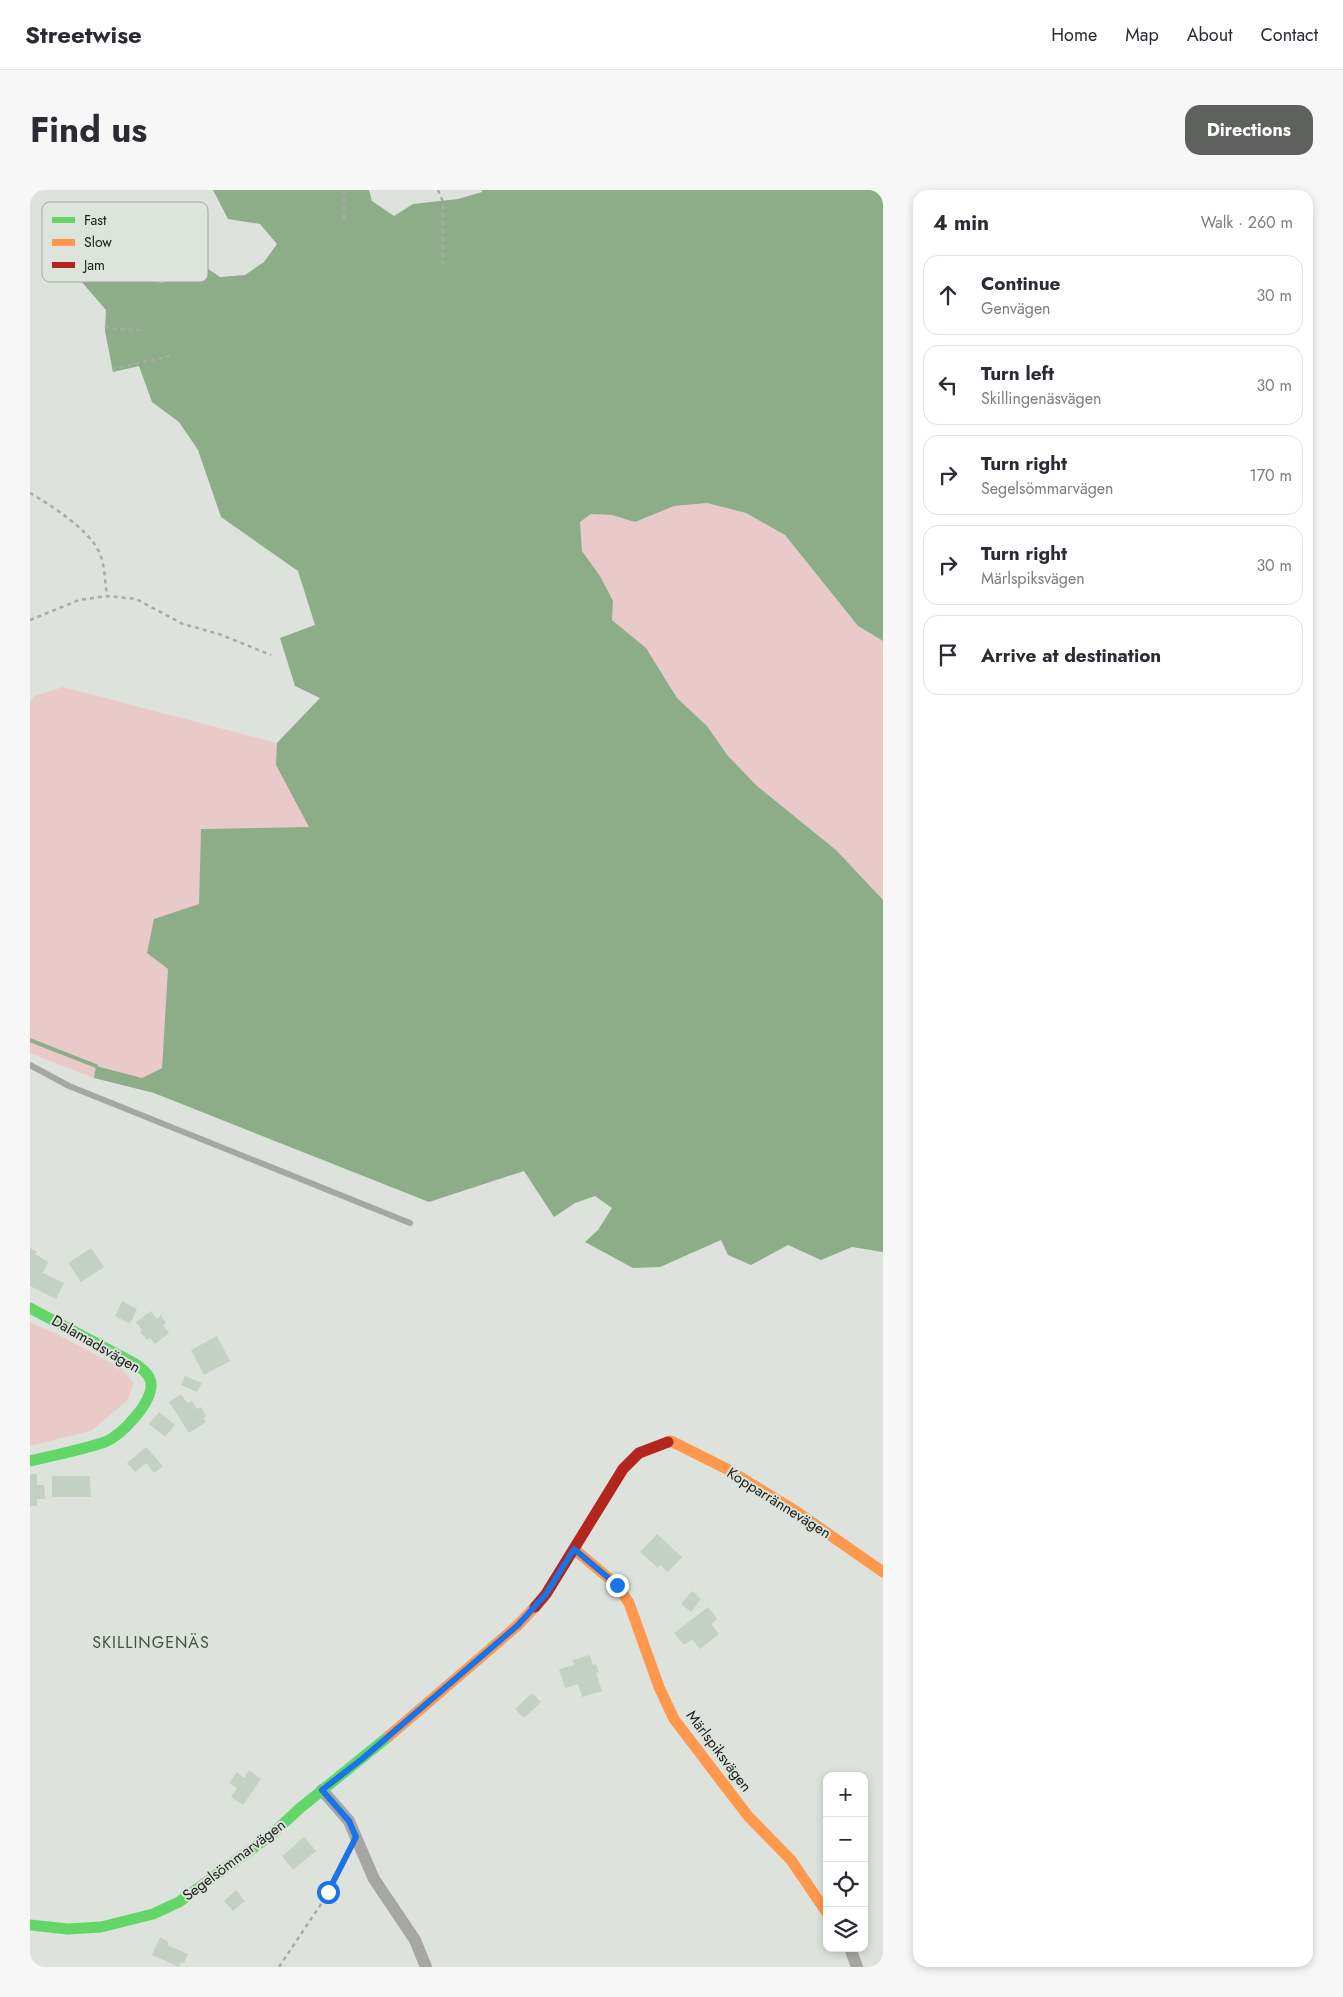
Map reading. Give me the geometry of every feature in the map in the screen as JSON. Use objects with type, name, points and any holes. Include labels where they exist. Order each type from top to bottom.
[{"type":"street","name":"Dalamadsvägen","points":[[30,1308],[134,1363],[145,1371],[151,1382],[149,1397],[131,1422],[107,1441],[30,1461]]},
{"type":"street","name":"Segelsömmarvägen","points":[[30,1925],[68,1929],[101,1927],[153,1914],[179,1902],[271,1835],[299,1809],[362,1759],[518,1625],[546,1594],[623,1469],[639,1453],[670,1441]]},
{"type":"street","name":"Kopparrännevägen","points":[[670,1441],[727,1469],[797,1512],[883,1572]]},
{"type":"street","name":"Märlspiksvägen","points":[[574,1549],[617,1585],[629,1603],[659,1687],[674,1719],[748,1816],[791,1860],[823,1907]]},
{"type":"street","points":[[322,1790],[349,1821],[374,1879],[415,1940],[426,1967]]},
{"type":"street","points":[[851,1952],[857,1967]]},
{"type":"lane","points":[[30,1065],[69,1086],[410,1223]]},
{"type":"path","points":[[344,190],[344,219]]},
{"type":"path","points":[[438,190],[443,202],[443,264]]},
{"type":"path","points":[[105,326],[115,329],[140,330]]},
{"type":"path","points":[[112,369],[170,356]]},
{"type":"path","points":[[30,493],[83,531],[94,542],[101,556],[106,596]]},
{"type":"path","points":[[30,620],[79,600],[106,596],[136,599],[183,624],[219,634],[271,654]]},
{"type":"path","points":[[279,1967],[328,1892],[356,1837]]},
{"type":"shaded area","points":[[213,190],[369,190],[372,201],[394,216],[413,204],[458,199],[482,192],[482,190],[883,190],[883,641],[858,626],[785,535],[746,513],[707,503],[674,506],[635,522],[612,515],[591,514],[580,522],[582,551],[600,576],[613,601],[612,620],[646,648],[677,698],[707,726],[728,756],[757,786],[836,850],[883,900],[883,1252],[852,1247],[821,1260],[788,1245],[751,1265],[728,1255],[721,1240],[660,1267],[633,1268],[585,1242],[598,1230],[612,1208],[595,1196],[575,1203],[554,1217],[524,1171],[429,1202],[154,1093],[94,1078],[96,1066],[142,1078],[162,1068],[168,969],[147,953],[154,919],[199,904],[201,829],[309,827],[276,765],[277,743],[320,698],[295,686],[280,638],[315,625],[298,571],[221,517],[198,450],[179,422],[152,402],[139,366],[113,372],[105,331],[106,310],[82,282],[208,282],[208,269],[220,277],[245,275],[264,262],[277,244],[260,224],[228,219]]},
{"type":"shaded area","points":[[707,503],[746,513],[785,535],[858,626],[883,641],[883,900],[836,850],[757,786],[727,756],[707,726],[677,698],[646,648],[612,620],[600,576],[582,551],[580,522],[591,514],[612,515],[635,522],[674,506]]},
{"type":"shaded area","points":[[63,687],[277,743],[276,765],[310,827],[201,829],[199,905],[155,919],[168,969],[162,1068],[142,1078],[96,1066],[94,1078],[30,1053],[30,702],[34,696]]},
{"type":"shaded area","points":[[30,1322],[121,1368],[134,1383],[127,1401],[91,1431],[30,1446]]},
{"type":"building","points":[[30,1248],[37,1252],[35,1254],[48,1262],[43,1273],[64,1283],[56,1299],[30,1286]]},
{"type":"building","points":[[91,1248],[104,1267],[81,1282],[68,1263]]},
{"type":"building","points":[[122,1301],[137,1309],[130,1324],[115,1316]]},
{"type":"building","points":[[151,1311],[157,1319],[161,1315],[166,1323],[163,1325],[169,1333],[155,1344],[150,1338],[147,1340],[140,1332],[142,1330],[136,1322]]},
{"type":"building","points":[[217,1336],[230,1361],[204,1375],[191,1350]]},
{"type":"building","points":[[185,1376],[202,1383],[197,1392],[181,1385]]},
{"type":"building","points":[[181,1394],[187,1403],[192,1401],[197,1409],[201,1407],[206,1416],[203,1418],[206,1422],[189,1433],[169,1402]]},
{"type":"building","points":[[159,1412],[175,1425],[165,1437],[149,1424]]},
{"type":"building","points":[[146,1447],[163,1466],[154,1473],[146,1463],[135,1472],[127,1463]]},
{"type":"building","points":[[30,1474],[37,1474],[37,1485],[44,1485],[45,1499],[37,1499],[37,1506],[30,1506]]},
{"type":"building","points":[[52,1476],[90,1476],[91,1497],[52,1497]]},
{"type":"building","points":[[657,1534],[682,1557],[668,1572],[660,1565],[658,1568],[640,1552]]},
{"type":"building","points":[[692,1591],[701,1599],[691,1612],[681,1604]]},
{"type":"building","points":[[708,1607],[717,1619],[711,1624],[719,1634],[700,1649],[692,1639],[684,1645],[674,1633]]},
{"type":"building","points":[[590,1655],[593,1665],[596,1664],[599,1672],[596,1673],[602,1691],[582,1697],[578,1684],[565,1688],[559,1669],[574,1665],[573,1660]]},
{"type":"building","points":[[532,1693],[541,1702],[524,1718],[515,1709]]},
{"type":"building","points":[[249,1770],[261,1779],[243,1805],[231,1797],[237,1788],[229,1783],[237,1772],[244,1778]]},
{"type":"building","points":[[304,1837],[316,1851],[293,1870],[282,1856]]},
{"type":"building","points":[[236,1890],[245,1901],[233,1911],[224,1901]]},
{"type":"building","points":[[160,1937],[169,1942],[167,1945],[188,1954],[184,1963],[181,1962],[179,1967],[152,1955]]},
{"type":"waterway","points":[[30,1040],[96,1066]]},
{"type":"traffic: fast","points":[[30,1308],[134,1363],[147,1374],[151,1383],[150,1391],[142,1408],[128,1425],[112,1438],[87,1448],[30,1461]]},
{"type":"traffic: fast","points":[[30,1925],[68,1929],[101,1927],[153,1914],[179,1902],[271,1835],[299,1809],[389,1736]]},
{"type":"traffic: slow","points":[[668,1442],[671,1441],[727,1469],[797,1512],[883,1572]]},
{"type":"traffic: slow","points":[[574,1549],[617,1585],[629,1603],[659,1687],[674,1719],[748,1816],[791,1860],[823,1907]]},
{"type":"traffic: slow","points":[[389,1736],[518,1625],[535,1607]]},
{"type":"traffic: jam","points":[[535,1607],[546,1594],[623,1469],[639,1453],[668,1442]]},
{"type":"district","name":"SKILLINGENÄS","points":[[151,1642]]},
{"type":"route","points":[[328,1892],[356,1837],[349,1821],[322,1790],[362,1759],[518,1625],[546,1594],[574,1549],[617,1585]]}]
